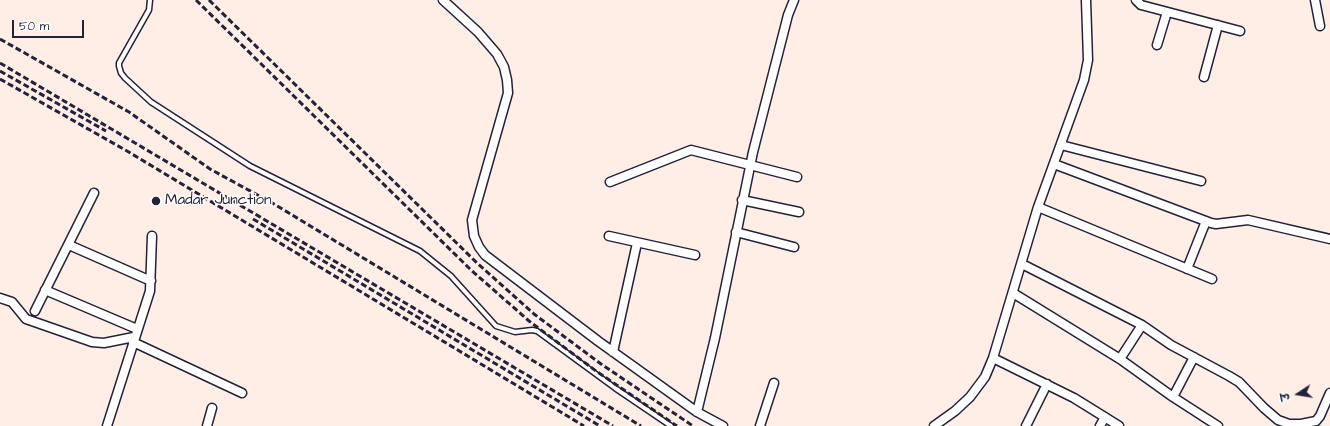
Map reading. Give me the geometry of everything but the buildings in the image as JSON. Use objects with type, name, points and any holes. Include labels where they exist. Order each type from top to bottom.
[{"type":"street","points":[[442,0],[478,32],[497,54],[504,66],[507,80],[508,92],[472,220],[472,228],[476,242],[484,255],[696,412],[723,426]]},
{"type":"street","points":[[696,412],[715,338],[750,166],[788,15],[794,0]]},
{"type":"street","points":[[934,426],[955,411],[970,397],[984,377],[994,358],[1038,207],[1084,80],[1088,60],[1086,0]]},
{"type":"street","points":[[1136,0],[1141,5],[1240,31]]},
{"type":"street","points":[[1315,0],[1320,26]]},
{"type":"street","points":[[1157,45],[1167,12]]},
{"type":"street","points":[[1204,77],[1218,25]]},
{"type":"street","points":[[1061,145],[1201,181]]},
{"type":"street","points":[[610,182],[691,150],[797,177]]},
{"type":"street","points":[[1054,164],[1216,224],[1248,220],[1330,239]]},
{"type":"street","points":[[35,311],[94,193]]},
{"type":"street","points":[[742,200],[798,212]]},
{"type":"street","points":[[1038,207],[1212,279]]},
{"type":"street","points":[[1187,269],[1206,221]]},
{"type":"street","points":[[736,232],[794,247]]},
{"type":"street","points":[[107,426],[151,281],[152,236]]},
{"type":"street","points":[[609,236],[695,255]]},
{"type":"street","points":[[614,352],[637,243]]},
{"type":"street","points":[[69,245],[151,281]]},
{"type":"street","points":[[1022,264],[1142,325],[1171,345],[1239,382],[1278,420],[1288,424],[1302,424],[1316,421],[1320,416],[1330,393]]},
{"type":"street","points":[[45,290],[242,393]]},
{"type":"street","points":[[1013,293],[1120,358],[1173,397],[1218,426]]},
{"type":"street","points":[[0,298],[12,302],[26,319],[92,342],[104,343],[135,336]]},
{"type":"street","points":[[1120,358],[1142,325]]},
{"type":"street","points":[[1173,397],[1194,357]]},
{"type":"street","points":[[994,358],[1074,398],[1119,426]]},
{"type":"street","points":[[760,426],[774,383]]},
{"type":"street","points":[[1026,426],[1046,384]]},
{"type":"street","points":[[207,426],[212,408]]},
{"type":"street","points":[[1100,426],[1105,417]]},
{"type":"lane","points":[[150,0],[149,10],[119,66],[121,73],[125,78],[151,102],[250,166],[420,251],[451,276],[496,326],[515,332],[532,330],[537,331],[670,426]]},
{"type":"railway","points":[[196,0],[471,270],[529,321],[596,371],[677,426]]},
{"type":"railway","points":[[209,0],[477,263],[534,314],[601,364],[693,426]]},
{"type":"railway","points":[[0,39],[129,112],[210,169],[274,204],[641,426]]},
{"type":"railway","points":[[0,63],[613,426]]},
{"type":"railway","points":[[0,71],[106,131]]},
{"type":"railway","points":[[0,79],[127,151],[584,426]]},
{"type":"railway","points":[[253,219],[600,426]]},
{"type":"place","name":"Madar Junction","points":[[156,201]]}]
